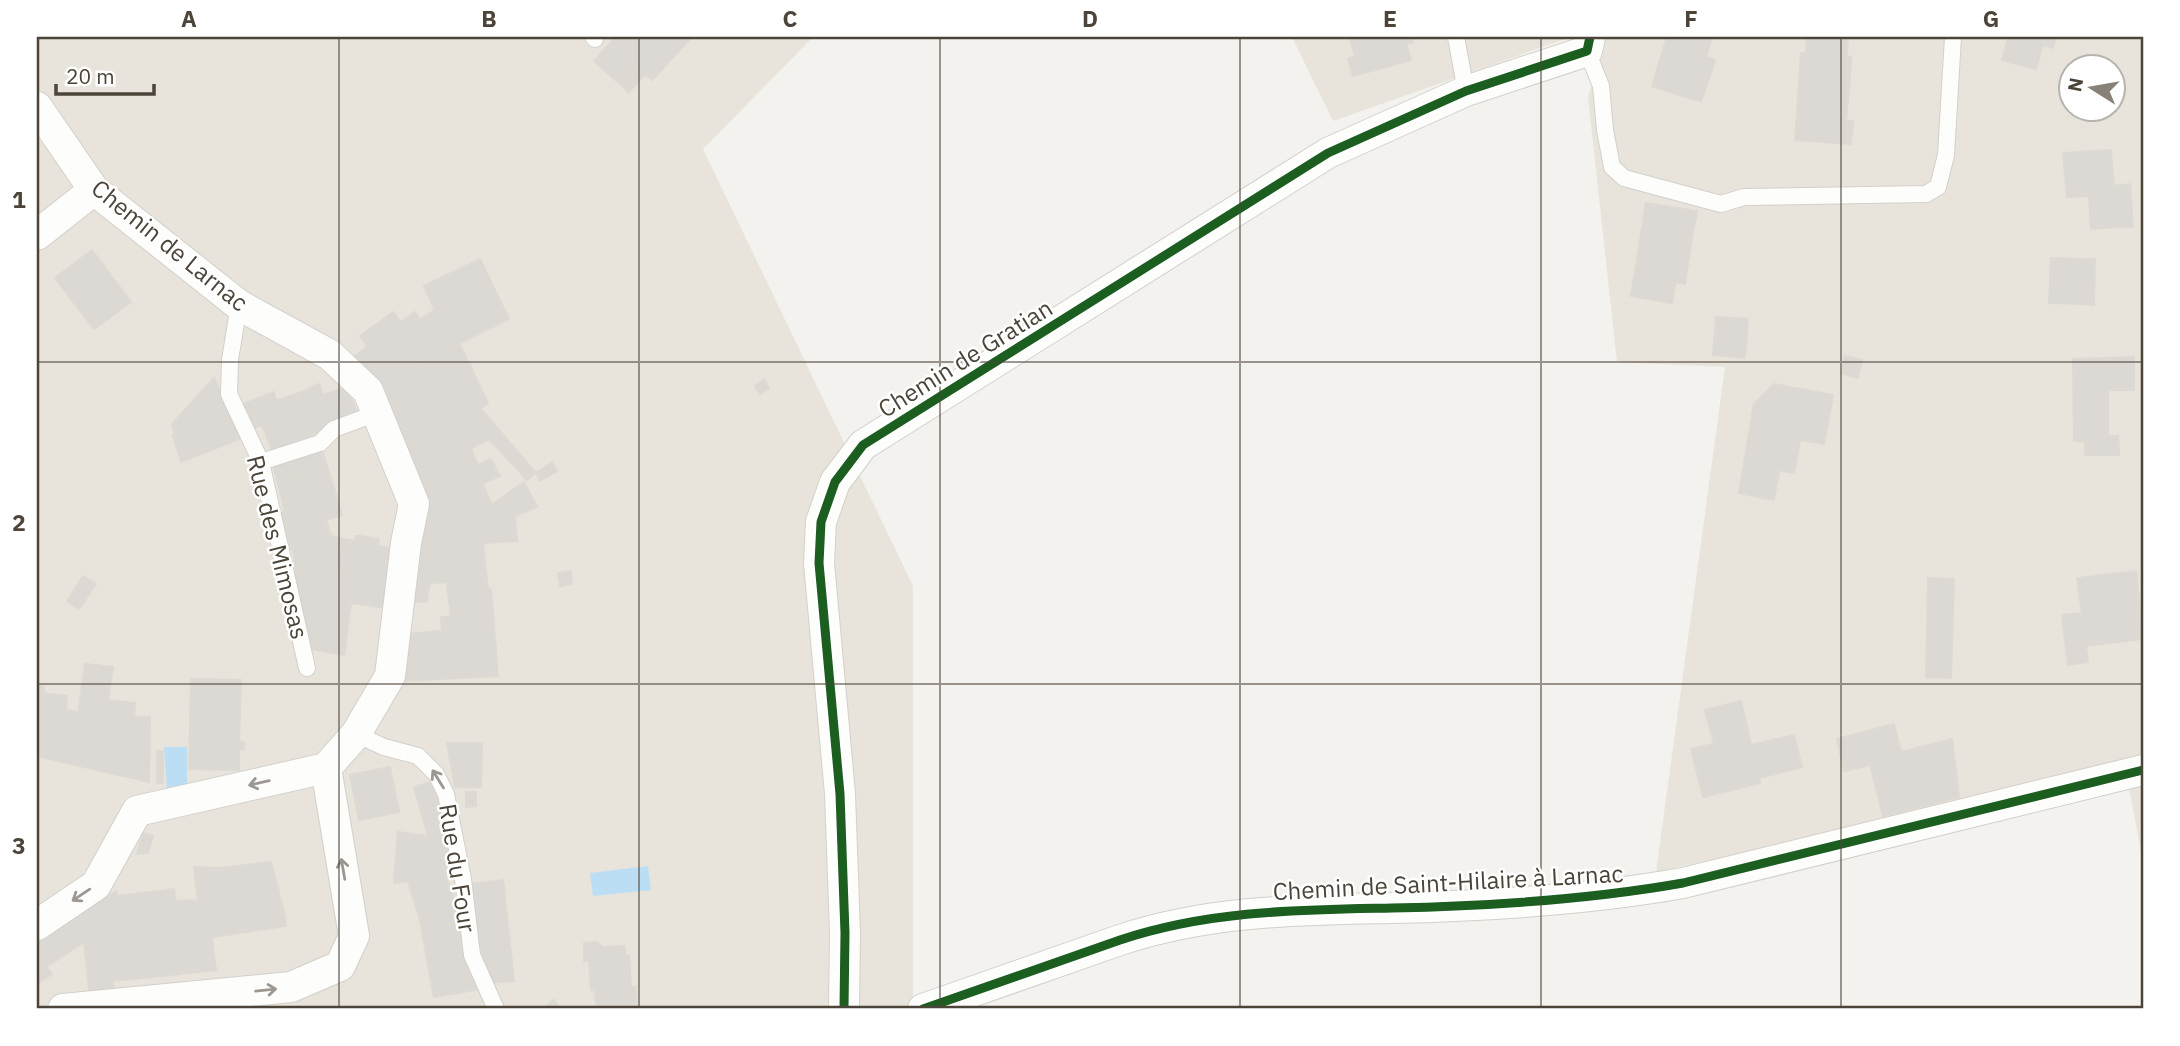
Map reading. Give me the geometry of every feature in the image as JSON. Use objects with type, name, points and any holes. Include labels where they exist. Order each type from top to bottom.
[{"type":"street","name":"Chemin de Gratian","points":[[844,1009],[845,933],[839,794],[818,563],[821,522],[835,482],[863,445],[1328,153],[1466,91],[1588,44]]},
{"type":"street","name":"Chemin de Larnac","points":[[37,107],[94,190],[239,305],[330,355],[368,391],[414,504],[406,542],[390,676],[356,734],[326,768]]},
{"type":"street","points":[[37,235],[94,190]]},
{"type":"street","points":[[37,925],[96,885],[137,811],[326,768],[354,936],[340,966],[291,987],[63,1009]]},
{"type":"street","name":"Chemin de Saint-Hilaire à Larnac","points":[[923,1009],[1151,929],[1249,912],[1522,902],[1628,893],[1683,883],[2143,769]]},
{"type":"lane","points":[[1456,37],[1466,91]]},
{"type":"lane","points":[[1588,44],[1601,86],[1612,167],[1625,178],[1721,204],[1744,197],[1926,194],[1938,187],[1946,155],[1954,37]]},
{"type":"lane","name":"Rue des Mimosas","points":[[239,305],[230,360],[229,394],[261,462],[307,668]]},
{"type":"lane","points":[[261,462],[320,443],[334,429],[377,413]]},
{"type":"lane","name":"Rue du Four","points":[[356,734],[384,747],[418,757],[436,774],[449,806],[463,879],[472,955],[496,1009]]},
{"type":"shaded area","points":[[37,37],[813,37],[703,149],[913,586],[913,1009],[37,1009]]},
{"type":"shaded area","points":[[1292,37],[1571,37],[1333,121]]},
{"type":"shaded area","points":[[1605,37],[2143,37],[2143,863],[2125,766],[1656,872],[1725,367],[1617,362],[1588,97]]},
{"type":"water","points":[[164,747],[187,747],[187,789],[167,789]]},
{"type":"water","points":[[648,866],[651,890],[593,896],[590,873]]},
{"type":"building","points":[[1349,37],[1396,37],[1398,46],[1406,44],[1411,60],[1353,76],[1348,59],[1355,56]]},
{"type":"building","points":[[1396,37],[1412,37],[1413,42],[1398,46]]},
{"type":"building","points":[[1667,37],[1712,37],[1706,57],[1715,60],[1709,79],[1699,76],[1692,99],[1652,86]]},
{"type":"building","points":[[1807,37],[1848,37],[1847,56],[1806,53]]},
{"type":"building","points":[[2008,37],[2045,37],[2036,69],[2002,60]]},
{"type":"building","points":[[2045,37],[2056,37],[2053,48],[2043,45]]},
{"type":"building","points":[[614,38],[690,39],[652,80],[636,66],[620,84],[594,61],[606,48],[612,53],[620,43]]},
{"type":"building","points":[[614,38],[620,43],[612,53],[606,48]]},
{"type":"building","points":[[1801,53],[1851,57],[1850,78],[1842,77],[1839,120],[1853,121],[1851,144],[1795,140]]},
{"type":"building","points":[[636,66],[645,74],[629,92],[620,84]]},
{"type":"building","points":[[1699,76],[1709,79],[1701,101],[1692,99]]},
{"type":"building","points":[[1842,77],[1850,78],[1846,120],[1839,120]]},
{"type":"building","points":[[2111,150],[2117,227],[2091,229],[2089,196],[2067,197],[2063,153]]},
{"type":"building","points":[[2130,184],[2133,227],[2117,227],[2113,186]]},
{"type":"building","points":[[1646,203],[1697,211],[1692,238],[1683,236],[1672,303],[1631,296]]},
{"type":"building","points":[[1683,236],[1692,238],[1685,284],[1675,282]]},
{"type":"building","points":[[92,250],[131,302],[94,329],[55,278]]},
{"type":"building","points":[[2051,258],[2085,259],[2083,304],[2049,303]]},
{"type":"building","points":[[480,259],[509,319],[440,353],[420,319],[435,310],[424,286]]},
{"type":"building","points":[[2085,259],[2095,259],[2094,305],[2083,304]]},
{"type":"building","points":[[393,312],[401,322],[367,346],[360,336]]},
{"type":"building","points":[[415,312],[440,353],[419,364],[428,377],[470,418],[410,460],[348,361]]},
{"type":"building","points":[[1716,317],[1732,318],[1731,334],[1747,335],[1745,358],[1713,355]]},
{"type":"building","points":[[1732,318],[1748,319],[1747,335],[1731,334]]},
{"type":"building","points":[[459,343],[488,403],[470,418],[428,377],[419,364]]},
{"type":"building","points":[[1845,356],[1862,360],[1858,378],[1841,373]]},
{"type":"building","points":[[2134,357],[2134,390],[2108,390],[2108,436],[2118,436],[2119,455],[2085,455],[2085,441],[2074,441],[2073,359]]},
{"type":"building","points":[[214,378],[242,438],[181,462],[172,424]]},
{"type":"building","points":[[764,379],[769,388],[760,394],[755,386]]},
{"type":"building","points":[[319,384],[323,395],[344,388],[358,417],[311,435],[296,394]]},
{"type":"building","points":[[1774,384],[1833,395],[1827,428],[1788,421],[1774,500],[1739,493],[1754,404]]},
{"type":"building","points":[[274,392],[276,401],[296,394],[311,435],[272,450],[262,425],[251,429],[241,405]]},
{"type":"building","points":[[481,409],[536,473],[527,480],[470,418]]},
{"type":"building","points":[[470,418],[490,439],[471,448],[461,426]]},
{"type":"building","points":[[1788,421],[1827,428],[1824,444],[1800,440],[1794,473],[1779,470]]},
{"type":"building","points":[[461,426],[478,465],[425,486],[410,460]]},
{"type":"building","points":[[321,447],[327,466],[278,483],[272,462]]},
{"type":"building","points":[[491,459],[500,476],[486,482],[478,465]]},
{"type":"building","points":[[552,462],[557,471],[540,481],[536,473]]},
{"type":"building","points":[[478,465],[486,482],[448,498],[424,502],[425,486]]},
{"type":"building","points":[[327,466],[336,495],[306,506],[296,476]]},
{"type":"building","points":[[296,476],[306,506],[285,513],[278,483]]},
{"type":"building","points":[[524,482],[537,507],[515,516],[517,541],[483,543],[488,590],[448,593],[443,545],[448,545],[449,515],[493,504]]},
{"type":"building","points":[[483,484],[491,504],[449,515],[448,545],[416,544],[424,502],[448,498]]},
{"type":"building","points":[[336,495],[342,515],[326,520],[333,541],[293,545],[293,549],[289,549],[282,512]]},
{"type":"building","points":[[332,536],[348,540],[348,546],[343,551],[333,541]]},
{"type":"building","points":[[356,536],[362,536],[363,560],[358,560],[357,567],[342,566],[343,551],[348,546],[348,540],[355,541]]},
{"type":"building","points":[[362,536],[379,539],[378,546],[395,548],[393,563],[363,560]]},
{"type":"building","points":[[333,541],[343,551],[342,566],[357,567],[356,573],[295,576],[293,545]]},
{"type":"building","points":[[416,544],[443,545],[444,572],[413,574]]},
{"type":"building","points":[[358,560],[393,563],[387,608],[351,603],[344,655],[310,649],[295,576],[356,573]]},
{"type":"building","points":[[571,571],[572,584],[560,586],[558,573]]},
{"type":"building","points":[[2136,571],[2143,639],[2086,646],[2088,662],[2068,665],[2062,615],[2082,613],[2077,578]]},
{"type":"building","points":[[445,572],[447,582],[430,583],[427,601],[410,603],[413,574]]},
{"type":"building","points":[[83,576],[96,584],[79,609],[67,601]]},
{"type":"building","points":[[1928,578],[1954,579],[1951,678],[1926,677]]},
{"type":"building","points":[[491,589],[498,676],[401,681],[405,634],[468,629],[466,615],[451,616],[448,593]]},
{"type":"building","points":[[466,615],[468,629],[442,631],[441,617]]},
{"type":"building","points":[[85,664],[113,667],[108,700],[135,703],[134,717],[150,717],[149,782],[71,764]]},
{"type":"building","points":[[191,679],[241,680],[239,741],[244,742],[244,749],[239,749],[239,770],[189,769]]},
{"type":"building","points":[[37,685],[44,687],[44,693],[67,696],[66,710],[79,712],[71,764],[37,756]]},
{"type":"building","points":[[1741,701],[1751,745],[1794,735],[1802,767],[1759,778],[1757,771],[1721,780],[1724,792],[1703,797],[1691,749],[1714,744],[1705,710]]},
{"type":"building","points":[[1894,724],[1901,752],[1952,739],[1959,797],[1883,816],[1870,765],[1844,771],[1837,739]]},
{"type":"building","points":[[447,743],[482,743],[481,787],[455,787]]},
{"type":"building","points":[[157,751],[163,751],[163,783],[157,783]]},
{"type":"building","points":[[390,767],[399,812],[359,820],[350,775]]},
{"type":"building","points":[[1757,771],[1760,783],[1724,792],[1721,780]]},
{"type":"building","points":[[431,782],[444,821],[455,869],[445,875],[394,883],[398,832],[428,836],[414,787]]},
{"type":"building","points":[[466,792],[476,792],[476,806],[466,807]]},
{"type":"building","points":[[143,833],[153,836],[148,853],[137,854]]},
{"type":"building","points":[[271,862],[284,912],[243,921],[210,924],[216,970],[181,974],[174,901],[198,900],[194,867],[220,868]]},
{"type":"building","points":[[445,875],[454,898],[465,963],[475,979],[432,987],[420,920],[408,881]]},
{"type":"building","points":[[503,880],[514,981],[489,983],[477,951],[470,884]]},
{"type":"building","points":[[174,889],[181,974],[113,981],[104,899],[116,891],[118,896]]},
{"type":"building","points":[[104,899],[114,994],[90,996],[81,914]]},
{"type":"building","points":[[284,912],[286,926],[212,937],[210,924],[243,921]]},
{"type":"building","points":[[81,914],[84,942],[37,973],[37,943]]},
{"type":"building","points":[[597,942],[602,947],[625,946],[625,956],[629,956],[631,987],[636,987],[637,1009],[596,1009],[595,990],[591,990],[589,960],[584,961],[584,943]]},
{"type":"building","points":[[46,966],[52,974],[37,984],[37,973]]},
{"type":"building","points":[[475,979],[480,989],[434,997],[432,987]]},
{"type":"building","points":[[553,1000],[562,1009],[544,1009]]},
{"type":"cycle path","points":[[844,1009],[845,933],[840,794],[819,563],[821,522],[835,482],[863,445],[1328,153],[1466,91],[1587,51],[1590,37]]},
{"type":"cycle path","points":[[923,1009],[1120,940],[1187,923],[1289,911],[1465,906],[1647,889],[1683,883],[2143,770]]}]
